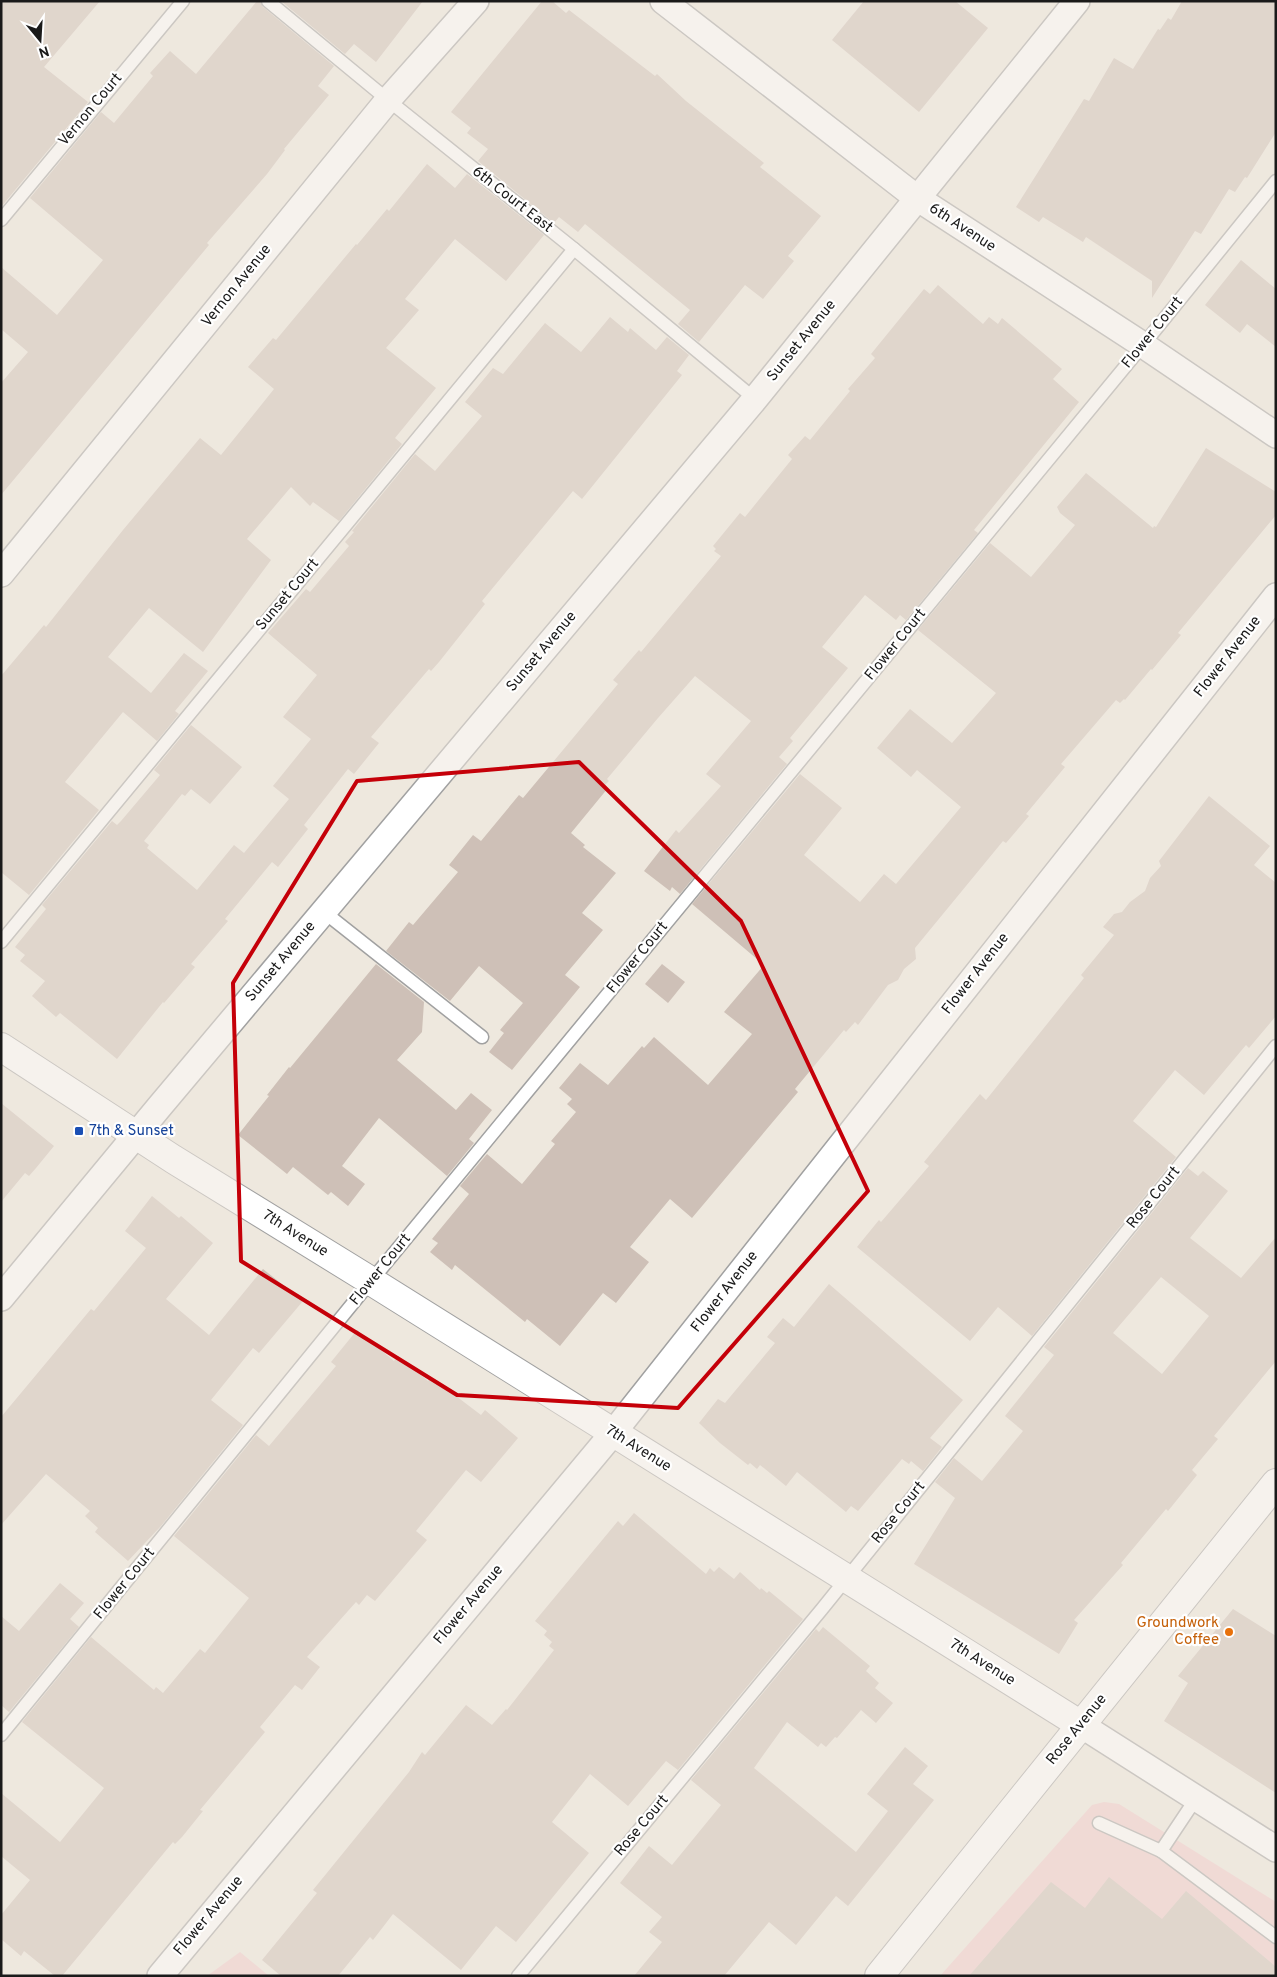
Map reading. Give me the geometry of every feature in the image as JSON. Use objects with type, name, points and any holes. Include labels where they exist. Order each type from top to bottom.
[{"type":"street","name":"Vernon Avenue","points":[[1,574],[388,100],[476,1]]},
{"type":"street","name":"6th Avenue","points":[[663,1],[917,198],[1143,345],[1276,435]]},
{"type":"street","name":"Sunset Avenue","points":[[1,1298],[756,399],[1073,3]]},
{"type":"street","name":"Flower Avenue","points":[[160,1976],[613,1433],[1276,596]]},
{"type":"street","name":"7th Avenue","points":[[1,1047],[173,1159],[1197,1797],[1276,1849]]},
{"type":"street","name":"Rose Avenue","points":[[878,1976],[1276,1484]]},
{"type":"lane","name":"Vernon Court","points":[[1,220],[183,1]]},
{"type":"lane","name":"6th Court East","points":[[268,1],[756,399]]},
{"type":"lane","name":"Flower Court","points":[[1,1736],[371,1281],[1276,181]]},
{"type":"lane","name":"Sunset Court","points":[[1,942],[574,249]]},
{"type":"lane","points":[[324,912],[482,1037]]},
{"type":"lane","name":"Rose Court","points":[[518,1976],[846,1579],[1276,1046]]},
{"type":"lane","points":[[1161,1851],[1197,1797]]},
{"type":"lane","points":[[1099,1823],[1161,1851],[1276,1937]]},
{"type":"highlighted area","points":[[579,762],[741,921],[868,1191],[678,1408],[457,1395],[241,1261],[233,983],[357,781]]},
{"type":"shaded area","points":[[1104,1802],[1119,1804],[1276,1902],[1276,1976],[940,1976],[1092,1805]]},
{"type":"shaded area","points":[[240,1952],[269,1976],[207,1976]]},
{"type":"building","points":[[1,1],[100,1],[44,67],[88,102],[1,207]]},
{"type":"building","points":[[257,1],[260,1],[263,7],[334,66],[318,86],[329,95],[284,149],[267,174],[207,243],[209,245],[1,495],[1,383],[28,352],[1,329],[1,267],[57,315],[103,260],[30,198],[101,112],[114,123],[153,76],[150,73],[170,51],[196,74]]},
{"type":"building","points":[[281,1],[423,1],[376,62],[354,44],[345,54]]},
{"type":"building","points":[[542,1],[552,1],[566,13],[569,10],[655,76],[657,74],[686,101],[764,163],[760,167],[821,216],[788,256],[794,261],[763,299],[745,285],[699,342],[678,324],[690,310],[585,224],[578,232],[559,217],[554,223],[478,161],[488,149],[467,133],[471,128],[451,112]]},
{"type":"building","points":[[864,1],[955,1],[988,28],[919,112],[832,40]]},
{"type":"building","points":[[1182,1],[1276,1],[1276,132],[1247,178],[1245,177],[1235,192],[1229,189],[1201,234],[1195,231],[1152,298],[1152,281],[1086,237],[1083,242],[1043,217],[1039,222],[1016,207],[1084,99],[1089,101],[1114,58],[1133,69],[1158,29],[1160,30],[1168,18],[1171,20]]},
{"type":"building","points":[[427,164],[455,188],[467,174],[544,235],[506,281],[455,239],[405,299],[419,310],[386,348],[436,388],[395,438],[402,444],[339,521],[313,502],[310,506],[291,487],[247,539],[271,560],[203,652],[149,608],[108,657],[151,693],[184,653],[208,671],[175,711],[179,714],[157,741],[123,712],[65,782],[99,810],[29,895],[1,872],[1,676],[44,625],[46,627],[123,530],[200,438],[221,455],[274,389],[248,367],[273,338],[276,340],[356,244],[387,209],[389,211]]},
{"type":"building","points":[[1241,260],[1276,289],[1276,347],[1247,324],[1240,333],[1205,305]]},
{"type":"building","points":[[938,285],[983,324],[989,317],[998,324],[1002,318],[1062,369],[1053,379],[1079,402],[974,530],[978,533],[906,620],[900,615],[896,620],[865,595],[822,647],[848,668],[790,738],[793,741],[779,757],[787,764],[680,894],[672,887],[670,891],[644,871],[676,830],[679,833],[721,786],[706,774],[751,721],[695,676],[658,718],[607,779],[609,781],[605,785],[608,788],[571,833],[585,845],[583,847],[616,873],[582,913],[603,930],[565,975],[580,987],[512,1070],[489,1052],[504,1033],[500,1030],[523,1003],[479,966],[450,1001],[386,951],[409,922],[413,925],[458,872],[449,865],[473,835],[481,841],[519,795],[523,798],[618,684],[613,680],[639,650],[641,652],[721,556],[714,551],[716,549],[713,546],[740,513],[745,517],[792,459],[788,455],[805,436],[810,440],[850,391],[848,389],[875,358],[871,354],[924,289],[930,294]]},
{"type":"building","points":[[610,317],[628,332],[630,328],[656,350],[667,337],[689,355],[677,371],[682,375],[582,499],[573,491],[534,538],[482,601],[485,604],[439,662],[431,671],[429,669],[371,737],[379,743],[354,774],[348,769],[304,825],[308,829],[278,867],[272,862],[225,919],[228,921],[191,964],[195,967],[163,1002],[117,1059],[60,1013],[56,1017],[32,996],[45,981],[20,961],[25,955],[15,947],[46,909],[42,905],[112,821],[117,825],[160,775],[154,770],[191,725],[242,767],[210,804],[191,789],[185,796],[182,794],[144,841],[149,845],[147,848],[197,890],[234,845],[244,853],[289,799],[273,786],[311,739],[283,717],[317,675],[268,633],[306,589],[310,592],[349,546],[345,542],[354,532],[352,531],[415,454],[435,471],[482,416],[465,402],[493,368],[503,374],[545,323],[581,352]]},
{"type":"building","points":[[1206,448],[1276,492],[1276,515],[1178,633],[1181,635],[1152,670],[1125,700],[1120,703],[1116,700],[1061,764],[1065,767],[1026,814],[1029,816],[1006,843],[1003,841],[915,948],[916,959],[904,969],[898,980],[888,985],[858,1025],[855,1022],[846,1032],[844,1030],[795,1089],[798,1092],[692,1218],[670,1199],[630,1247],[649,1262],[616,1303],[603,1293],[560,1346],[527,1319],[525,1322],[455,1265],[452,1270],[430,1252],[438,1243],[432,1239],[469,1194],[460,1186],[487,1154],[522,1184],[555,1144],[551,1141],[576,1112],[567,1104],[572,1099],[559,1088],[580,1063],[608,1085],[642,1046],[644,1048],[654,1037],[708,1085],[752,1034],[724,1012],[764,965],[692,904],[800,774],[842,808],[804,855],[860,902],[884,874],[896,884],[961,807],[917,770],[911,777],[877,748],[910,709],[952,743],[996,693],[918,630],[990,543],[1031,577],[1075,525],[1060,513],[1057,507],[1086,473],[1153,528],[1154,526],[1156,527]]},
{"type":"building","points":[[1209,796],[1270,846],[1254,865],[1276,883],[1276,1016],[1249,1048],[1246,1045],[1204,1095],[1175,1070],[1133,1121],[1176,1157],[1032,1336],[998,1307],[970,1341],[857,1247],[929,1166],[924,1162],[980,1094],[986,1100],[1084,978],[1081,975],[1114,935],[1103,927],[1114,914],[1122,912],[1130,902],[1145,891],[1150,878],[1161,866],[1159,861]]},
{"type":"building","points":[[376,964],[424,1002],[422,1032],[397,1060],[456,1110],[471,1093],[492,1110],[469,1139],[474,1143],[447,1176],[379,1118],[342,1166],[365,1184],[348,1206],[331,1192],[328,1195],[293,1167],[287,1174],[238,1135],[289,1067]]},
{"type":"building","points":[[662,964],[685,982],[668,1003],[645,984]]},
{"type":"building","points":[[1,1103],[54,1146],[29,1176],[25,1173],[1,1202]]},
{"type":"building","points":[[1188,1168],[1198,1176],[1203,1171],[1228,1191],[1190,1238],[1241,1278],[1276,1237],[1276,1361],[1214,1436],[1218,1439],[1192,1470],[1197,1475],[1168,1511],[1166,1509],[1121,1563],[1123,1565],[1074,1620],[1078,1623],[1059,1654],[914,1564],[955,1498],[935,1482],[954,1458],[982,1481],[1023,1431],[1005,1416],[1054,1355],[1044,1347]],"holes":[[[1161,1277],[1209,1316],[1162,1374],[1113,1333]]]},
{"type":"building","points":[[152,1196],[179,1218],[181,1216],[213,1243],[166,1299],[209,1335],[263,1269],[303,1301],[259,1353],[253,1348],[211,1400],[243,1425],[161,1526],[128,1561],[95,1532],[98,1528],[85,1516],[90,1511],[46,1474],[1,1525],[1,1417],[91,1309],[94,1311],[146,1248],[125,1231]]},
{"type":"building","points":[[829,1284],[963,1400],[930,1438],[942,1447],[923,1471],[911,1461],[909,1464],[902,1459],[858,1511],[851,1506],[846,1512],[797,1472],[786,1486],[760,1465],[757,1469],[750,1463],[748,1465],[720,1443],[699,1423],[718,1399],[725,1403],[775,1343],[767,1337],[783,1318],[794,1327]]},
{"type":"building","points":[[357,1330],[394,1361],[398,1356],[428,1381],[431,1377],[481,1415],[485,1410],[518,1438],[481,1482],[466,1470],[416,1531],[427,1540],[375,1601],[367,1595],[359,1605],[356,1602],[307,1657],[320,1667],[302,1690],[295,1685],[260,1727],[265,1732],[200,1810],[203,1811],[182,1837],[175,1844],[173,1842],[62,1976],[55,1976],[24,1951],[21,1956],[1,1939],[1,1915],[30,1880],[1,1856],[1,1793],[60,1842],[104,1788],[22,1722],[91,1637],[154,1690],[156,1687],[163,1693],[200,1649],[205,1653],[249,1598],[174,1536],[256,1435],[269,1446],[336,1366],[331,1362]]},
{"type":"building","points":[[634,1513],[706,1574],[710,1568],[714,1572],[719,1567],[734,1579],[740,1572],[760,1590],[761,1588],[767,1593],[769,1591],[803,1619],[678,1770],[666,1761],[628,1806],[590,1774],[552,1822],[589,1853],[516,1942],[496,1926],[461,1970],[393,1914],[373,1940],[370,1937],[338,1976],[281,1976],[262,1960],[317,1893],[313,1890],[409,1772],[422,1752],[425,1755],[466,1705],[492,1725],[507,1710],[554,1650],[549,1646],[552,1642],[544,1635],[547,1631],[535,1621],[618,1521],[623,1526]]},
{"type":"building","points":[[60,1583],[84,1603],[70,1619],[79,1627],[9,1712],[1,1705],[1,1616],[19,1631]]},
{"type":"building","points":[[1233,1609],[1276,1636],[1276,1793],[1164,1721],[1188,1683],[1178,1676]]},
{"type":"building","points":[[823,1627],[870,1666],[866,1671],[879,1683],[875,1688],[893,1703],[876,1723],[861,1710],[837,1738],[835,1737],[826,1747],[821,1743],[818,1747],[787,1722],[754,1768],[856,1852],[888,1811],[867,1794],[905,1747],[928,1766],[913,1784],[934,1800],[848,1906],[836,1896],[796,1945],[769,1922],[724,1976],[634,1976],[662,1942],[649,1932],[662,1917],[620,1883],[649,1846],[672,1865],[721,1805],[691,1780],[816,1629],[819,1632]]},
{"type":"building","points":[[1109,1877],[1162,1919],[1186,1891],[1276,1967],[1276,1976],[969,1976],[1051,1882],[1085,1908]]},
{"type":"place","name":"7th & Sunset","points":[[79,1131]]},
{"type":"place","name":"Groundwork Coffee","points":[[1229,1632]]}]
